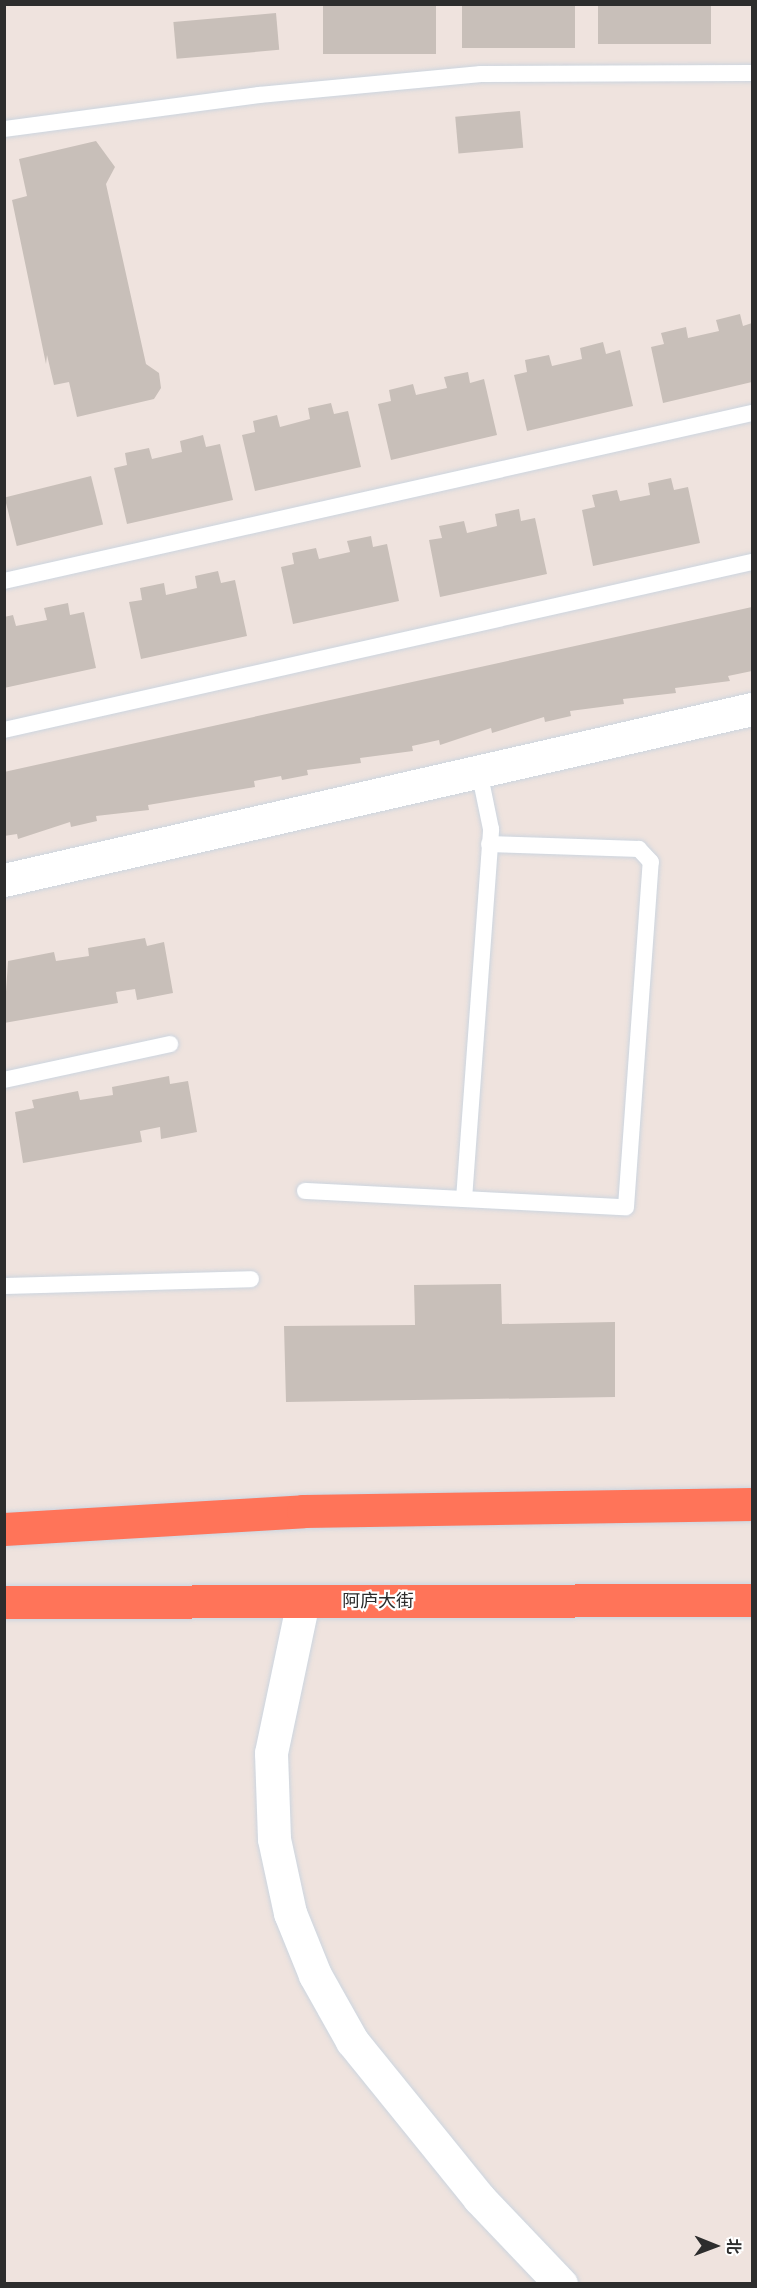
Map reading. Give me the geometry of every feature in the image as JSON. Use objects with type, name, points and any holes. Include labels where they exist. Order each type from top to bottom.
[{"type":"highway","points":[[4,1529],[315,1511],[753,1504]]},
{"type":"highway","name":"阿庐大街","points":[[4,1602],[753,1600]]},
{"type":"street","points":[[4,880],[753,709]]},
{"type":"street","points":[[303,1601],[271,1753],[274,1839],[290,1913],[315,1975],[352,2041],[479,2198],[561,2283]]},
{"type":"lane","points":[[4,129],[260,95],[481,74],[753,73]]},
{"type":"lane","points":[[4,581],[753,413]]},
{"type":"lane","points":[[4,730],[753,562]]},
{"type":"lane","points":[[464,1199],[489,844],[479,771]]},
{"type":"lane","points":[[305,1191],[626,1207],[651,862],[639,849],[489,844]]},
{"type":"lane","points":[[4,1080],[170,1044]]},
{"type":"lane","points":[[4,1286],[251,1279]]},
{"type":"building","points":[[323,4],[436,4],[436,54],[323,54]]},
{"type":"building","points":[[462,4],[575,4],[575,48],[462,48]]},
{"type":"building","points":[[598,4],[711,4],[711,44],[598,44]]},
{"type":"building","points":[[276,13],[279,50],[177,59],[173,22]]},
{"type":"building","points":[[520,111],[523,148],[458,154],[455,117]]},
{"type":"building","points":[[96,141],[115,167],[106,184],[146,364],[159,373],[161,388],[154,399],[77,417],[69,382],[54,385],[47,355],[46,364],[12,200],[27,196],[19,159]]},
{"type":"building","points":[[740,314],[743,326],[752,323],[752,382],[663,403],[651,347],[664,344],[661,333],[686,327],[688,338],[719,331],[716,320]]},
{"type":"building","points":[[603,342],[606,354],[620,350],[633,406],[527,431],[514,375],[527,372],[525,360],[549,355],[552,366],[582,359],[580,348]]},
{"type":"building","points":[[468,372],[470,383],[484,379],[497,435],[391,460],[378,404],[391,401],[389,390],[413,384],[416,395],[447,388],[444,377]]},
{"type":"building","points":[[331,403],[334,414],[348,411],[361,467],[255,491],[242,435],[255,432],[253,421],[277,415],[280,427],[310,419],[308,408]]},
{"type":"building","points":[[203,435],[206,447],[220,444],[233,500],[127,524],[114,468],[127,465],[125,453],[149,448],[152,459],[182,452],[180,441]]},
{"type":"building","points":[[91,476],[103,525],[17,546],[5,498]]},
{"type":"building","points":[[671,478],[674,490],[688,487],[700,543],[593,566],[582,510],[595,507],[592,495],[617,490],[620,501],[650,495],[648,483]]},
{"type":"building","points":[[519,509],[521,521],[535,518],[547,574],[440,597],[429,540],[442,538],[439,526],[464,521],[467,533],[497,526],[495,514]]},
{"type":"building","points":[[371,536],[373,547],[387,544],[399,601],[293,624],[281,567],[294,564],[292,553],[316,548],[319,559],[350,552],[347,541]]},
{"type":"building","points":[[218,571],[221,583],[235,580],[247,636],[141,659],[129,602],[142,600],[140,588],[164,583],[166,595],[197,588],[195,576]]},
{"type":"building","points":[[68,603],[70,615],[84,612],[96,668],[4,688],[4,617],[13,615],[16,626],[47,620],[44,608]]},
{"type":"building","points":[[752,607],[752,671],[728,676],[730,681],[675,688],[676,693],[623,699],[624,704],[570,711],[571,716],[545,722],[544,717],[492,733],[491,728],[440,745],[439,740],[412,746],[413,751],[360,758],[361,763],[307,770],[308,775],[282,780],[281,776],[254,781],[255,787],[148,805],[149,810],[96,816],[97,821],[71,827],[70,822],[18,839],[17,834],[4,836],[4,772]]},
{"type":"building","points":[[145,938],[147,946],[164,942],[173,993],[137,1000],[135,989],[116,992],[118,1003],[4,1023],[8,961],[54,952],[56,961],[89,956],[88,948]]},
{"type":"building","points":[[169,1076],[170,1084],[188,1081],[197,1132],[161,1139],[160,1127],[140,1131],[142,1142],[23,1163],[15,1112],[34,1108],[32,1100],[78,1091],[80,1100],[113,1095],[112,1087]]},
{"type":"building","points":[[501,1284],[502,1324],[615,1322],[615,1397],[286,1402],[284,1326],[415,1325],[414,1285]]}]
